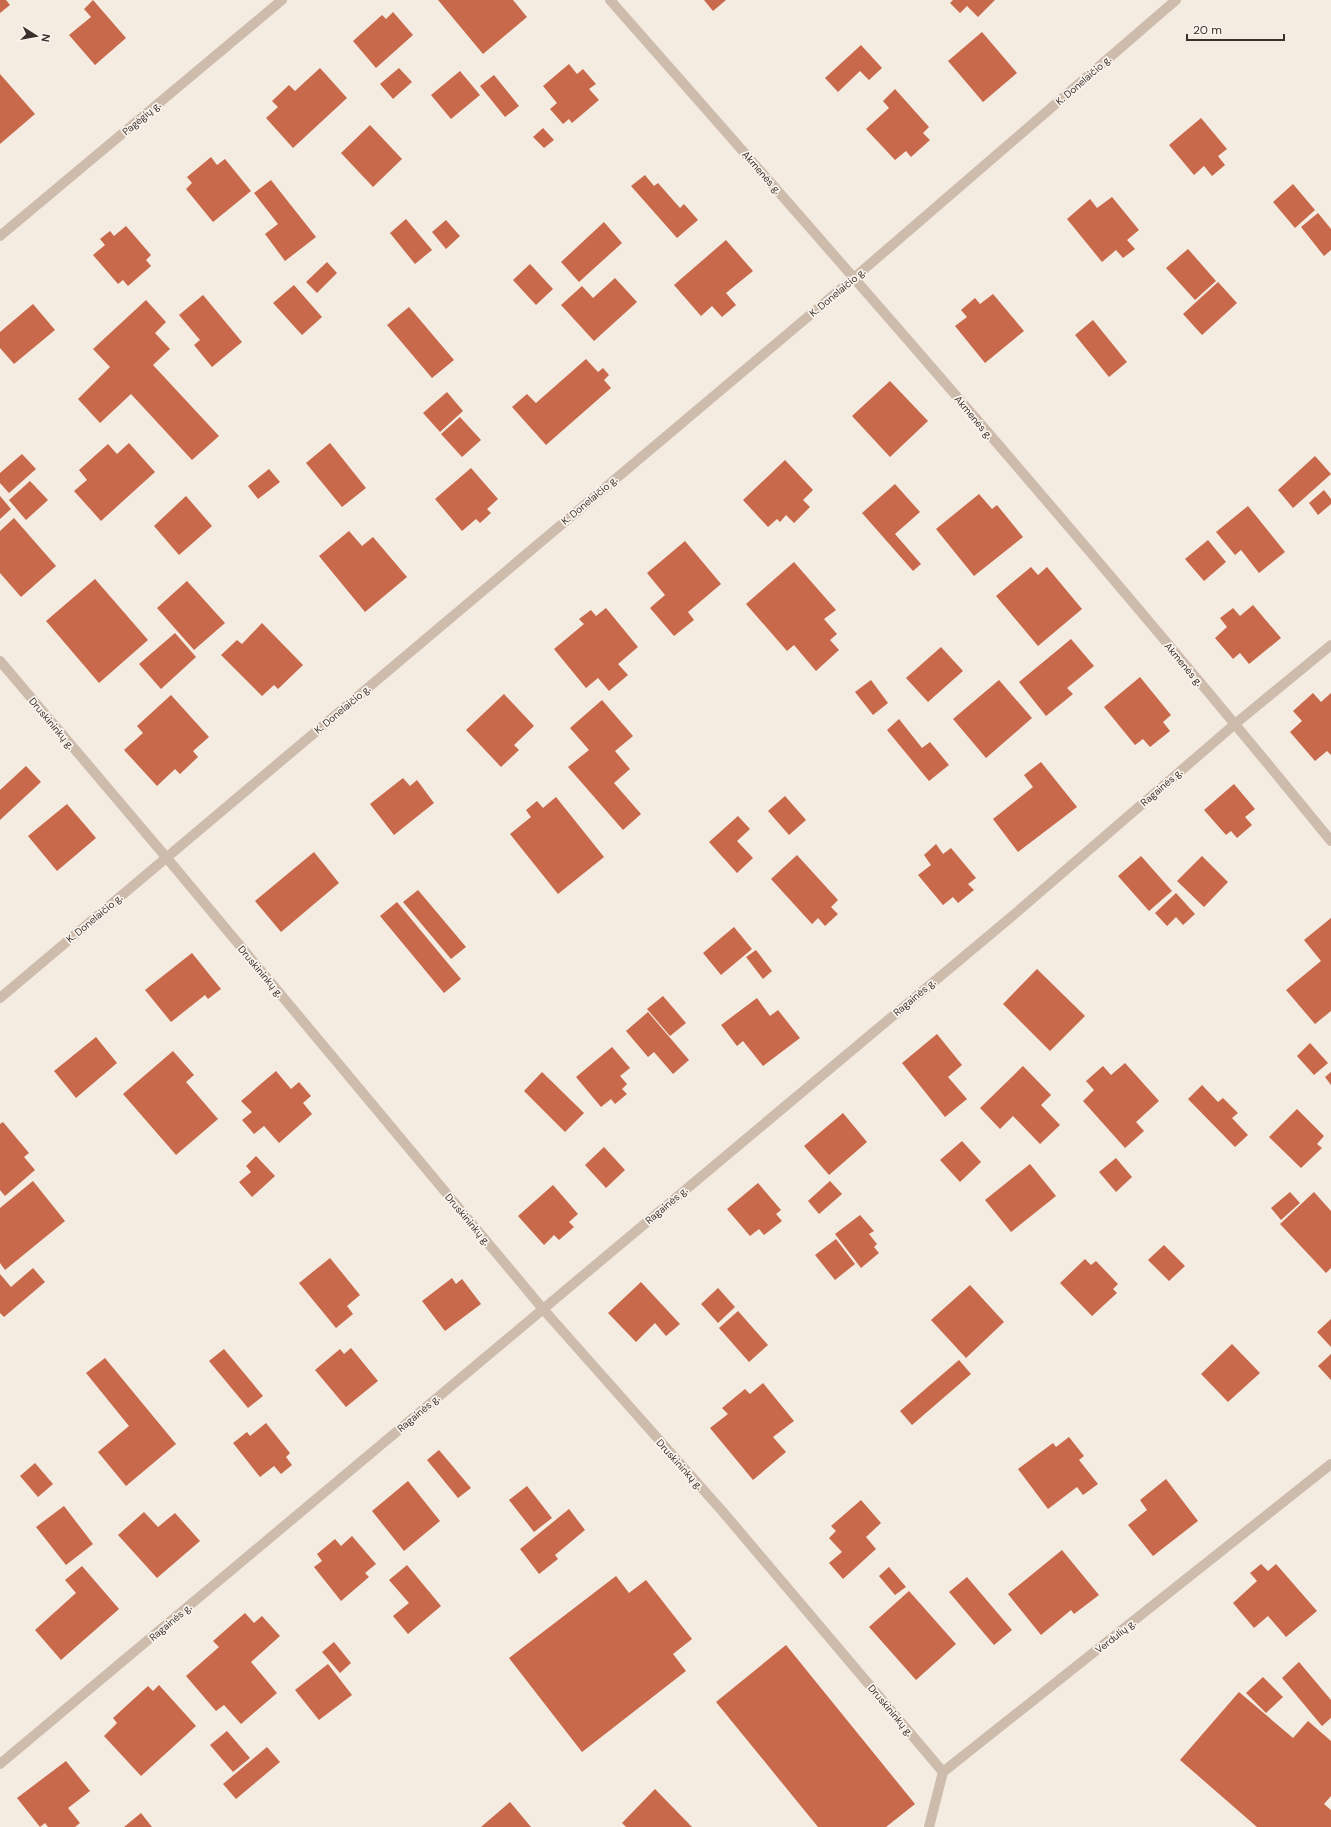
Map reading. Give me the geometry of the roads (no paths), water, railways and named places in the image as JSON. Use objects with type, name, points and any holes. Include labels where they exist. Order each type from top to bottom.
[{"type":"street","name":"Pagėgių g.","points":[[0,236],[282,0]]},
{"type":"street","name":"Akmenės g.","points":[[610,0],[855,277],[1236,724],[1331,841]]},
{"type":"street","name":"K. Donelaičio g.","points":[[0,998],[855,277],[1176,0]]},
{"type":"street","name":"Ragainės g.","points":[[0,1764],[1017,912],[1236,724],[1331,645]]},
{"type":"street","name":"Druskininkų g.","points":[[0,661],[166,857],[543,1309],[728,1518],[943,1772]]},
{"type":"street","name":"Verdulių g.","points":[[943,1772],[1331,1464]]},
{"type":"street","points":[[929,1827],[943,1772]]}]
